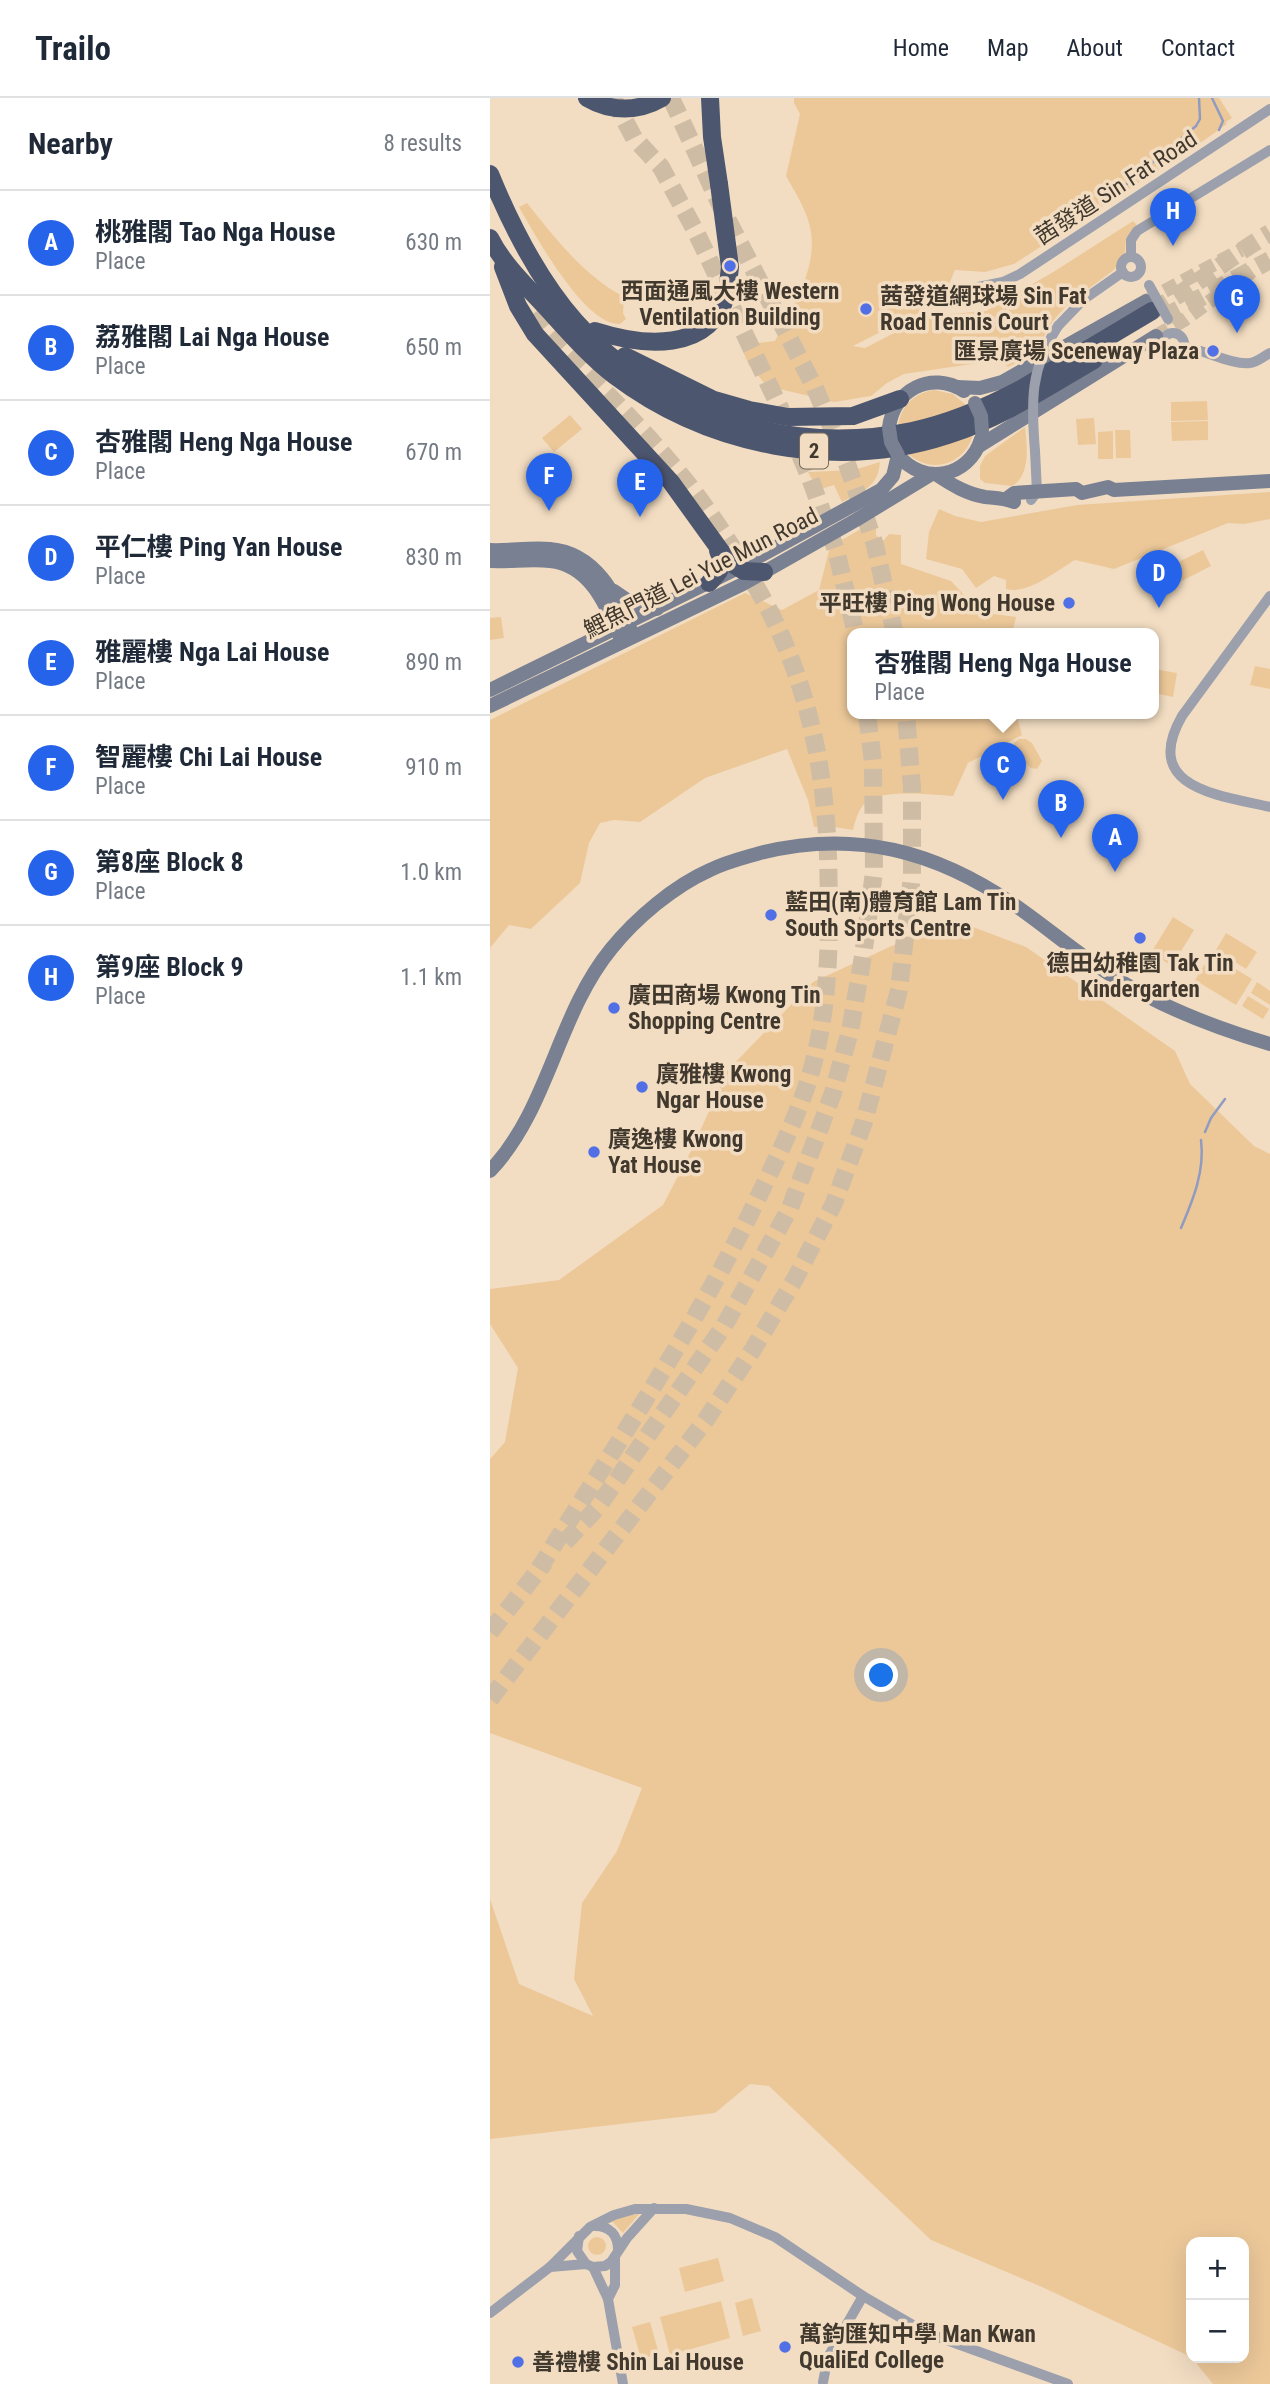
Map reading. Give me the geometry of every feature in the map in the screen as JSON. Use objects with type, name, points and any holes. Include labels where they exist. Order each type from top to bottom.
[{"type":"highway","points":[[587,98],[606,107],[626,109],[649,105],[662,98]]},
{"type":"highway","points":[[595,331],[642,342],[684,338],[697,333],[713,320],[727,293],[729,255],[712,137],[710,98]]},
{"type":"highway","name":"2","points":[[490,174],[542,277],[576,322],[604,351],[636,376],[671,397],[708,414],[767,431],[840,438],[913,431],[946,422],[1059,374],[1153,318]]},
{"type":"highway","points":[[491,240],[508,277],[517,306],[535,334],[660,469],[728,561],[749,573],[764,572]]},
{"type":"highway","name":"2","points":[[491,240],[531,292],[581,346],[612,374],[675,413],[744,439],[826,451],[863,451],[905,446],[971,427],[1026,401],[1059,374]]},
{"type":"highway","points":[[532,258],[571,309],[628,358],[714,400],[749,410],[805,418],[853,416],[900,399]]},
{"type":"highway","points":[[508,277],[533,314]]},
{"type":"highway","points":[[709,583],[722,569],[723,561],[717,548]]},
{"type":"main road","points":[[1153,318],[1002,382],[981,388],[957,387],[942,382],[912,388],[900,399],[892,412],[889,428],[891,442],[908,466],[974,494],[1006,499],[1014,493],[1034,496],[1076,489],[1109,495],[1114,490],[1270,481]]},
{"type":"main road","points":[[979,446],[1153,318]]},
{"type":"main road","points":[[933,475],[959,469],[971,459],[979,446],[981,416],[975,403],[957,387]]},
{"type":"main road","name":"鯉魚門道 Lei Yue Mun Road","points":[[490,706],[625,633],[657,609],[738,568],[881,489],[893,476],[898,455]]},
{"type":"main road","points":[[971,459],[967,478],[974,494]]},
{"type":"main road","name":"鯉魚門道 Lei Yue Mun Road","points":[[490,690],[764,572],[933,475]]},
{"type":"main road","points":[[490,550],[561,551],[588,564],[610,588],[633,604],[657,609]]},
{"type":"main road","points":[[490,561],[550,561],[566,565],[592,584],[625,633]]},
{"type":"main road","points":[[610,588],[625,633]]},
{"type":"main road","points":[[490,1171],[523,1127],[572,1015],[592,978],[616,943],[659,904],[702,873],[780,848],[819,842],[862,844],[906,852],[935,862],[966,876],[1012,904],[1083,956],[1141,993],[1206,1023],[1270,1044]]},
{"type":"street","name":"茜發道 Sin Fat Road","points":[[978,287],[1003,282],[1020,274],[1270,109]]},
{"type":"street","points":[[1123,272],[1122,265],[1130,257],[1131,240],[1137,231],[1270,150]]},
{"type":"street","points":[[1130,257],[1139,262],[1139,273],[1149,285],[1173,333],[1183,339],[1183,347]]},
{"type":"street","points":[[1123,272],[1131,276],[1139,273]]},
{"type":"street","points":[[1034,496],[1033,390],[1046,346],[1058,326],[1074,308],[1123,272]]},
{"type":"street","points":[[1173,333],[1163,339],[1164,351],[1174,355],[1183,347],[1200,349],[1254,368],[1270,352]]},
{"type":"street","points":[[1270,596],[1182,716],[1173,731],[1169,755],[1180,778],[1197,788],[1270,807]]},
{"type":"street","points":[[550,2267],[605,2266],[654,2208]]},
{"type":"street","points":[[490,2313],[550,2267],[586,2229],[625,2211],[685,2209],[708,2212],[751,2225],[775,2237],[863,2296],[927,2333],[1068,2384]]},
{"type":"street","points":[[594,2226],[604,2227],[612,2232],[617,2240],[615,2285],[608,2299]]},
{"type":"street","points":[[579,2236],[577,2251],[590,2265],[608,2299],[622,2384]]},
{"type":"street","points":[[823,2382],[828,2357],[863,2296]]},
{"type":"shaded area","points":[[794,98],[1219,98],[1232,118],[1203,141],[1014,264],[985,272],[955,270],[947,289],[943,290],[950,304],[922,311],[853,346],[865,348],[921,319],[986,311],[1133,221],[1137,225],[1126,238],[1125,254],[1114,270],[1069,303],[1052,322],[1035,353],[1008,367],[999,360],[904,374],[871,396],[834,402],[767,386],[749,365],[740,345],[775,341],[807,274],[812,246],[811,232],[801,203],[786,176],[800,114]]},
{"type":"shaded area","points":[[527,203],[583,267],[624,297],[623,313],[626,319],[620,324],[606,321],[592,310],[562,277],[519,207]]},
{"type":"shaded area","points":[[934,390],[953,394],[967,406],[944,415],[898,426],[902,412],[915,397]]},
{"type":"shaded area","points":[[1207,401],[1208,420],[1171,421],[1171,402]]},
{"type":"shaded area","points":[[570,415],[582,429],[554,452],[542,438]]},
{"type":"shaded area","points":[[1094,418],[1096,444],[1078,445],[1076,419]]},
{"type":"shaded area","points":[[1208,421],[1208,440],[1172,441],[1171,422]]},
{"type":"shaded area","points":[[1025,427],[1025,468],[1018,481],[1012,486],[985,483],[980,479],[980,466],[985,456]]},
{"type":"shaded area","points":[[1115,430],[1130,430],[1131,458],[1116,458]]},
{"type":"shaded area","points":[[1113,431],[1113,459],[1098,459],[1098,432]]},
{"type":"shaded area","points":[[973,435],[962,454],[946,464],[926,464],[907,453]]},
{"type":"shaded area","points":[[880,462],[876,478],[868,488],[842,502],[834,485],[818,490],[808,472],[854,470]]},
{"type":"shaded area","points":[[1270,492],[1270,519],[1244,524],[1228,523],[1114,569],[1075,560],[1042,581],[1023,589],[1006,589],[1006,580],[994,576],[976,588],[962,569],[926,559],[929,532],[939,509],[981,522],[1077,505]]},
{"type":"shaded area","points":[[876,520],[876,535],[883,541],[889,534],[901,535],[901,564],[951,581],[980,612],[1016,617],[1013,628],[847,628],[847,719],[1017,719],[1022,735],[968,763],[953,796],[894,794],[872,799],[860,810],[853,830],[814,827],[808,800],[787,749],[705,778],[640,822],[614,820],[600,823],[589,843],[580,883],[531,929],[509,925],[490,948],[490,720],[745,593],[782,610],[819,590],[830,547]]},
{"type":"shaded area","points":[[1203,550],[1211,566],[1162,591],[1154,574]]},
{"type":"shaded area","points":[[501,617],[504,638],[490,640],[490,618]]},
{"type":"shaded area","points":[[1255,666],[1270,669],[1270,689],[1250,685]]},
{"type":"shaded area","points":[[1159,670],[1177,673],[1173,697],[1159,694]]},
{"type":"shaded area","points":[[1019,739],[1032,743],[1042,761],[1037,769],[1031,768],[1014,753],[1014,743]]},
{"type":"shaded area","points":[[1173,917],[1194,930],[1172,966],[1151,953]]},
{"type":"shaded area","points":[[973,927],[1026,947],[1175,1051],[1190,1084],[1254,1146],[1270,1154],[1270,2384],[1213,2384],[1196,2363],[1249,2363],[1249,2237],[1186,2237],[1186,2355],[1042,2287],[931,2240],[769,2086],[750,2084],[715,2113],[490,2139],[490,1899],[519,1984],[593,2016],[574,1979],[582,1903],[617,1851],[642,1788],[490,1733],[490,1459],[505,1442],[518,1368],[490,1324],[490,1289],[559,1280],[663,1205],[727,1071],[813,982],[918,934]]},
{"type":"shaded area","points":[[1226,933],[1257,952],[1246,969],[1216,950]]},
{"type":"shaded area","points":[[1211,954],[1252,979],[1236,1005],[1195,980]]},
{"type":"shaded area","points":[[1257,982],[1270,991],[1270,1005],[1251,993]]},
{"type":"shaded area","points":[[1248,996],[1269,1009],[1263,1019],[1242,1006]]},
{"type":"shaded area","points":[[640,2213],[623,2233],[611,2220]]},
{"type":"shaded area","points":[[593,2237],[601,2237],[606,2246],[604,2253],[593,2255],[588,2250],[588,2242]]},
{"type":"shaded area","points":[[718,2258],[724,2281],[685,2292],[679,2268]]},
{"type":"shaded area","points":[[752,2298],[761,2331],[743,2336],[735,2303]]},
{"type":"shaded area","points":[[721,2301],[730,2338],[670,2355],[660,2317]]},
{"type":"shaded area","points":[[650,2322],[659,2354],[641,2359],[632,2327]]},
{"type":"waterway","points":[[1121,189],[1196,126],[1200,119],[1199,98]]},
{"type":"waterway","points":[[1212,98],[1223,121],[1219,130]]},
{"type":"waterway","points":[[1205,1132],[1211,1118],[1225,1099]]},
{"type":"waterway","points":[[1181,1228],[1200,1174],[1201,1140]]},
{"type":"tunnel","points":[[613,98],[634,138],[661,167],[696,232],[780,408],[810,478],[836,550],[855,628]]},
{"type":"tunnel","points":[[671,98],[723,211],[815,388],[847,464],[875,545],[894,628]]},
{"type":"tunnel","points":[[1152,311],[1270,233]]},
{"type":"tunnel","points":[[1146,301],[1241,250]]},
{"type":"tunnel","points":[[1163,318],[1270,260]]},
{"type":"tunnel","points":[[1156,336],[1184,320],[1252,271]]},
{"type":"tunnel","points":[[533,314],[682,476],[727,540],[774,621],[800,685],[817,752],[826,821],[829,913],[821,1027],[808,1082],[790,1130],[705,1299],[539,1569]]},
{"type":"tunnel","points":[[565,1542],[597,1508],[724,1326],[790,1208],[833,1093],[850,1031],[874,872],[873,762],[868,719]]},
{"type":"tunnel","points":[[490,1699],[705,1421],[752,1351],[795,1279],[834,1203],[864,1122],[899,990],[912,876],[912,788],[906,719]]},
{"type":"tunnel","points":[[490,1632],[545,1562]]},
{"type":"place","name":"第9座 Block 9","points":[[1173,246]]},
{"type":"place","name":"西面通風大樓 Western Ventilation Building","points":[[730,266]]},
{"type":"place","name":"茜發道網球場 Sin Fat Road Tennis Court","points":[[866,309]]},
{"type":"place","name":"第8座 Block 8","points":[[1237,333]]},
{"type":"place","name":"匯景廣場 Sceneway Plaza","points":[[1213,351]]},
{"type":"place","name":"智麗樓 Chi Lai House","points":[[549,511]]},
{"type":"place","name":"雅麗樓 Nga Lai House","points":[[640,517]]},
{"type":"place","name":"平旺樓 Ping Wong House","points":[[1069,603]]},
{"type":"place","name":"平仁樓 Ping Yan House","points":[[1159,608]]},
{"type":"place","name":"杏雅閣 Heng Nga House","points":[[1003,800]]},
{"type":"place","name":"荔雅閣 Lai Nga House","points":[[1061,838]]},
{"type":"place","name":"桃雅閣 Tao Nga House","points":[[1115,872]]},
{"type":"place","name":"藍田(南)體育館 Lam Tin South Sports Centre","points":[[771,915]]},
{"type":"place","name":"德田幼稚園 Tak Tin Kindergarten","points":[[1140,938]]},
{"type":"place","name":"廣田商場 Kwong Tin Shopping Centre","points":[[614,1008]]},
{"type":"place","name":"廣雅樓 Kwong Ngar House","points":[[642,1087]]},
{"type":"place","name":"廣逸樓 Kwong Yat House","points":[[594,1152]]},
{"type":"place","name":"萬鈞匯知中學 Man Kwan QualiEd College","points":[[785,2347]]},
{"type":"place","name":"善禮樓 Shin Lai House","points":[[518,2362]]}]
